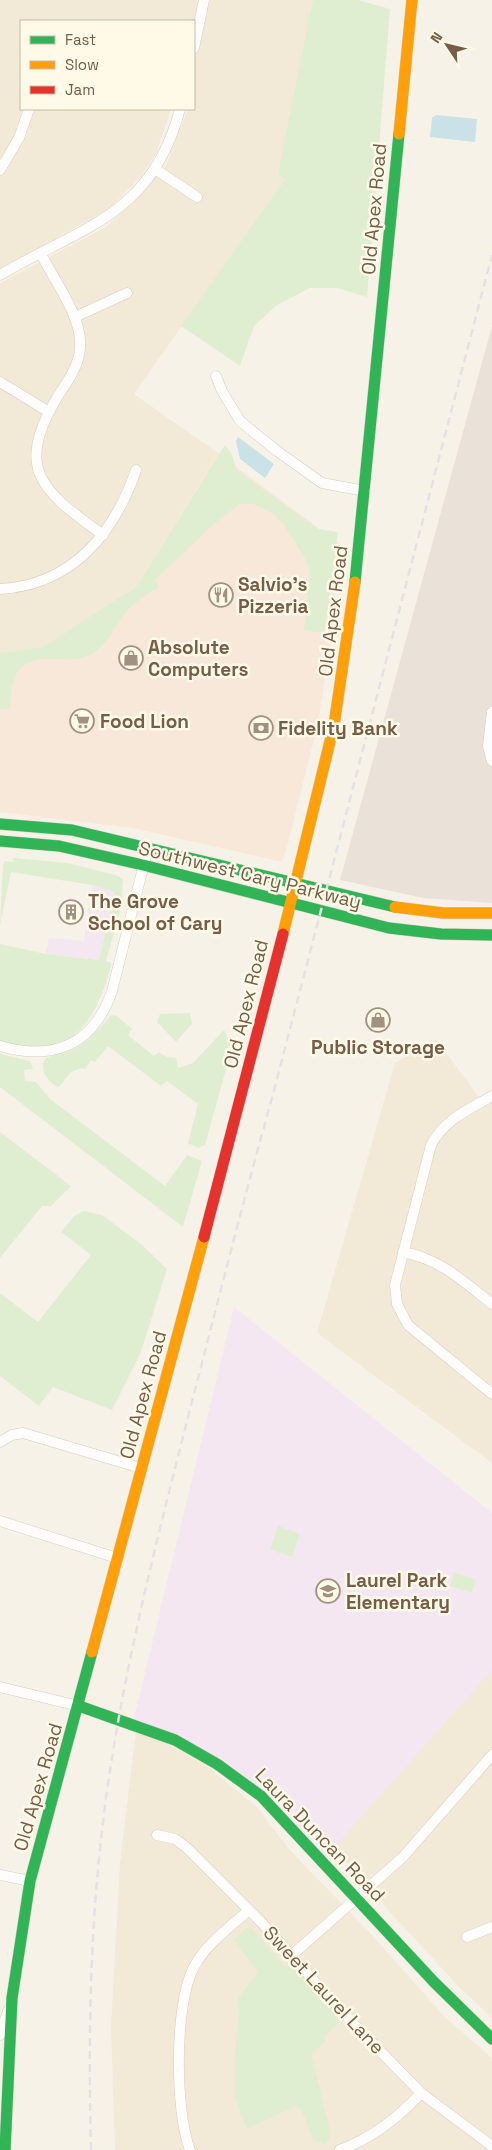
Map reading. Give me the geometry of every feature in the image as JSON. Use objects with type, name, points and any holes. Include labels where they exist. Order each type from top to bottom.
[{"type":"main road","name":"Old Apex Road","points":[[5,2150],[4,2058],[30,1881],[79,1706],[141,1468],[208,1223],[296,883],[334,725],[346,655],[365,491],[412,0]]},
{"type":"main road","name":"Southwest Cary Parkway","points":[[0,824],[72,830],[361,900],[420,910],[492,913]]},
{"type":"main road","name":"Southwest Cary Parkway","points":[[0,841],[59,846],[143,865],[330,914],[407,931],[441,934],[492,934]]},
{"type":"main road","name":"Laura Duncan Road","points":[[79,1706],[160,1732],[213,1759],[261,1796],[357,1897],[434,1982],[492,2039]]},
{"type":"street","points":[[195,43],[204,0]]},
{"type":"street","points":[[0,170],[19,138],[29,110]]},
{"type":"street","points":[[0,275],[113,213],[132,196],[155,169],[172,135],[180,110]]},
{"type":"street","points":[[155,169],[197,197]]},
{"type":"street","points":[[41,254],[75,317],[80,340],[79,356],[71,375],[40,431],[36,449],[38,470],[42,479],[60,503],[104,534]]},
{"type":"street","points":[[75,317],[127,293]]},
{"type":"street","points":[[216,376],[222,391],[240,421],[277,451],[315,480],[330,486],[365,491]]},
{"type":"street","points":[[0,382],[49,412]]},
{"type":"street","points":[[0,589],[22,587],[57,573],[80,558],[104,534],[122,505],[136,470]]},
{"type":"street","points":[[492,712],[488,746],[492,761]]},
{"type":"street","points":[[0,1046],[36,1053],[54,1051],[74,1042],[96,1021],[107,1005],[112,991],[148,848]]},
{"type":"street","points":[[492,1096],[450,1120],[431,1145],[395,1285],[395,1296],[404,1319],[414,1331],[492,1394]]},
{"type":"street","points":[[403,1252],[424,1256],[439,1263],[492,1304]]},
{"type":"street","points":[[0,1442],[12,1435],[23,1433],[141,1468]]},
{"type":"street","points":[[0,1521],[117,1558]]},
{"type":"street","name":"Laura Duncan Road","points":[[0,1687],[79,1706]]},
{"type":"street","points":[[292,1955],[403,1857],[492,1755]]},
{"type":"street","name":"Sweet Laurel Lane","points":[[157,1835],[175,1839],[186,1846],[292,1955],[346,2017],[421,2093],[492,2146]]},
{"type":"street","points":[[0,1875],[30,1881]]},
{"type":"street","points":[[190,2150],[181,2110],[183,1994],[191,1972],[202,1955],[249,1910]]},
{"type":"street","points":[[467,1938],[492,1927]]},
{"type":"street","points":[[0,2035],[12,1998]]},
{"type":"street","points":[[340,2150],[388,2124],[403,2112],[421,2093]]},
{"type":"shaded area","points":[[0,0],[313,0],[285,179],[134,394],[218,453],[137,586],[43,647],[0,653],[0,283],[106,227],[138,197],[166,165],[188,110],[195,110],[195,20],[20,20],[20,110],[171,110],[156,154],[140,178],[109,209],[0,269]]},
{"type":"shaded area","points":[[492,326],[492,903],[423,898],[340,880]]},
{"type":"shaded area","points":[[218,453],[340,544],[331,640],[318,723],[282,862],[133,828],[0,812],[0,653],[43,647],[137,586]]},
{"type":"shaded area","points":[[92,885],[115,892],[99,960],[46,954],[49,938],[84,941]]},
{"type":"shaded area","points":[[436,1039],[478,1096],[492,1100],[492,1463],[317,1333],[395,1063]]},
{"type":"shaded area","name":"Laurel Park Elementary","points":[[234,1307],[492,1513],[492,1670],[322,1861],[261,1796],[133,1722]]},
{"type":"shaded area","points":[[492,1648],[492,2018],[460,1988],[388,1910],[322,1834]]},
{"type":"shaded area","points":[[136,1730],[179,1750],[209,1768],[257,1807],[288,1848],[370,1933],[446,2018],[492,2058],[492,2150],[115,2150],[111,2027],[120,1863]]},
{"type":"green space","points":[[313,0],[358,0],[390,9],[367,297],[337,288],[310,288],[277,305],[254,326],[240,366],[181,326],[285,179],[278,174]]},
{"type":"green space","points":[[225,445],[232,454],[236,469],[318,529],[338,532],[324,633],[304,630],[310,572],[306,560],[283,523],[272,513],[253,504],[240,504],[216,522],[155,580],[159,587],[131,606],[95,652],[79,659],[42,659],[25,664],[18,671],[14,679],[10,709],[0,709],[0,653],[43,647],[137,586]]},
{"type":"green space","points":[[13,858],[67,863],[116,875],[123,879],[121,907],[106,961],[111,963],[111,965],[96,1006],[87,1022],[75,1034],[61,1043],[44,1047],[24,1046],[0,1041],[0,944],[46,954],[99,960],[115,892],[92,885],[11,872],[0,925],[3,865],[5,861],[14,862]]},
{"type":"green space","points":[[190,1013],[192,1024],[176,1042],[157,1022],[160,1014]]},
{"type":"green space","points":[[111,1015],[117,1016],[132,1029],[128,1035],[154,1056],[159,1052],[167,1057],[176,1058],[178,1068],[193,1063],[224,1030],[231,1043],[226,1051],[226,1069],[205,1145],[198,1148],[188,1143],[198,1104],[167,1081],[161,1086],[108,1046],[95,1062],[91,1060],[85,1069],[80,1068],[70,1073],[59,1087],[48,1079],[43,1070],[44,1061],[48,1057],[70,1051],[82,1044]]},
{"type":"green space","points":[[0,1054],[30,1061],[33,1069],[24,1070],[25,1081],[36,1082],[50,1099],[165,1186],[187,1155],[202,1161],[183,1227],[0,1087]]},
{"type":"green space","points":[[0,1132],[71,1186],[51,1206],[42,1206],[0,1258]]},
{"type":"green space","points":[[84,1211],[102,1215],[142,1245],[167,1269],[141,1352],[112,1410],[53,1387],[39,1406],[0,1376],[0,1293],[38,1322],[91,1255],[61,1232],[74,1216]]},
{"type":"green space","points":[[278,1526],[300,1534],[292,1557],[270,1550]]},
{"type":"green space","points":[[454,1572],[476,1580],[472,1593],[450,1586]]},
{"type":"green space","points":[[247,1928],[252,1929],[287,1968],[288,1959],[342,2020],[323,2037],[326,2041],[311,2054],[331,2135],[326,2145],[313,2140],[305,2117],[297,2105],[247,2129],[235,2098],[235,2057],[239,2014],[237,1999],[258,1973],[234,1939]]},
{"type":"water","points":[[436,115],[477,119],[475,142],[430,137],[432,118]]},
{"type":"water","points":[[238,437],[274,464],[265,478],[240,459],[236,441]]},
{"type":"railway","points":[[91,2150],[90,2021],[96,1892],[112,1757],[140,1612],[218,1300],[492,255]]},
{"type":"traffic: fast","points":[[355,582],[399,134]]},
{"type":"traffic: fast","points":[[0,824],[72,830],[395,907]]},
{"type":"traffic: fast","points":[[0,841],[59,846],[143,865],[389,928],[441,934],[492,935]]},
{"type":"traffic: fast","points":[[5,2150],[12,1998],[30,1881],[92,1652]]},
{"type":"traffic: fast","points":[[79,1706],[175,1740],[217,1764],[261,1796],[434,1982],[492,2039]]},
{"type":"traffic: slow","points":[[399,134],[412,0]]},
{"type":"traffic: slow","points":[[283,934],[334,725],[355,582]]},
{"type":"traffic: slow","points":[[395,907],[443,913],[492,913]]},
{"type":"traffic: slow","points":[[92,1652],[204,1237]]},
{"type":"traffic: jam","points":[[204,1237],[283,934]]},
{"type":"place","name":"Salvio’s Pizzeria","points":[[221,595]]},
{"type":"place","name":"Absolute Computers","points":[[131,658]]},
{"type":"place","name":"Food Lion","points":[[82,721]]},
{"type":"place","name":"Fidelity Bank","points":[[261,728]]},
{"type":"place","name":"The Grove School of Cary","points":[[71,912]]},
{"type":"place","name":"Public Storage","points":[[378,1020]]},
{"type":"place","name":"Laurel Park Elementary","points":[[328,1591]]}]
